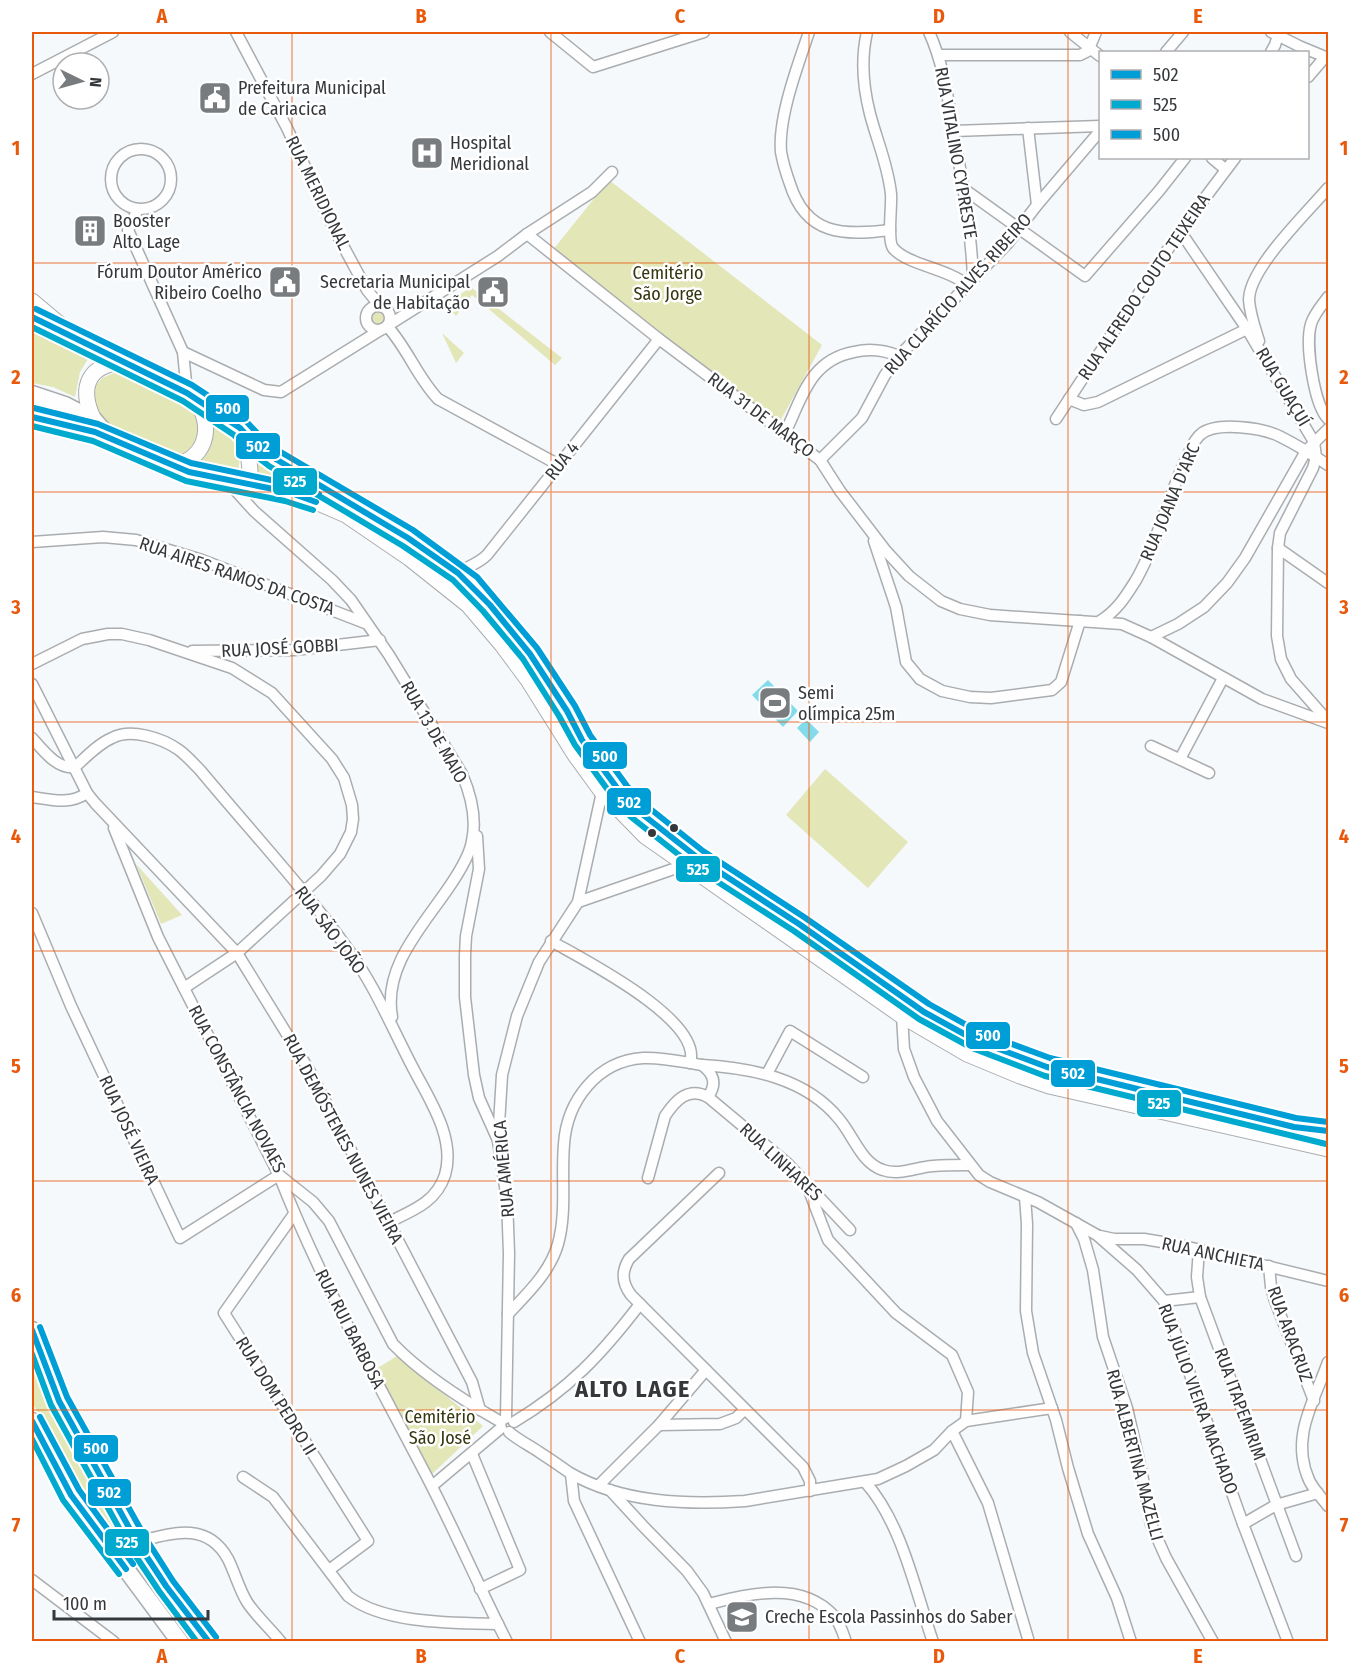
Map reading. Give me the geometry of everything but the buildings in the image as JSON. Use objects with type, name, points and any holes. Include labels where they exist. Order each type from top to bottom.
[{"type":"main road","points":[[32,301],[77,339]]},
{"type":"main road","points":[[32,317],[187,393],[240,428],[253,442],[274,458],[408,538],[458,573],[484,597],[531,654],[567,711],[582,740],[620,792],[637,810],[698,858],[799,924],[932,1017],[975,1040],[1047,1067],[1329,1136]]},
{"type":"main road","points":[[94,420],[86,397],[89,380],[94,372],[102,367],[127,362]]},
{"type":"main road","points":[[166,465],[177,465],[190,460],[203,443],[204,416],[200,406],[187,393]]},
{"type":"main road","points":[[32,394],[65,405],[94,420],[109,437]]},
{"type":"main road","points":[[32,417],[65,423],[109,437],[166,465],[201,476],[251,483],[302,496],[346,515],[409,558],[468,605],[528,680],[575,755],[602,792],[647,838],[902,1016],[968,1054],[1049,1086],[1329,1149]]},
{"type":"main road","points":[[240,428],[248,448],[251,483]]},
{"type":"main road","points":[[409,558],[441,576],[458,573]]},
{"type":"main road","points":[[32,1329],[59,1401],[137,1542],[165,1586],[209,1641]]},
{"type":"main road","points":[[32,1421],[71,1496],[180,1641]]},
{"type":"street","points":[[32,74],[112,32]]},
{"type":"street","name":"RUA MERIDIONAL","points":[[236,32],[287,128],[334,229],[367,290],[380,306]]},
{"type":"street","points":[[550,32],[593,67],[702,32]]},
{"type":"street","points":[[809,32],[789,97],[781,151],[794,198],[811,220],[832,229],[866,234],[890,230]]},
{"type":"street","points":[[867,32],[863,59],[867,98],[890,180],[892,206],[890,242],[896,251],[910,259],[970,281]]},
{"type":"street","name":"RUA VITALINO CYPRESTE","points":[[929,32],[946,79],[972,243],[970,281]]},
{"type":"street","points":[[1070,32],[1099,54]]},
{"type":"street","points":[[939,55],[1076,55],[1085,53],[1090,47],[1095,32]]},
{"type":"street","points":[[1167,51],[1183,32]]},
{"type":"street","points":[[1271,51],[1276,33],[1327,57],[1309,76]]},
{"type":"street","points":[[954,131],[1099,126]]},
{"type":"street","points":[[1028,128],[1037,205]]},
{"type":"street","name":"RUA CLARÍCIO ALVES RIBEIRO","points":[[820,460],[861,418],[885,375],[899,356],[1001,250],[1099,133]]},
{"type":"street","points":[[147,149],[155,152],[167,163],[171,184],[162,201],[154,206],[138,209],[126,205],[119,199],[111,182],[111,173],[120,156],[128,151],[147,149]]},
{"type":"street","points":[[964,189],[1085,276],[1184,159]]},
{"type":"street","points":[[1213,159],[1225,169]]},
{"type":"street","name":"RUA ALFREDO COUTO TEIXEIRA","points":[[1056,419],[1180,231],[1234,159]]},
{"type":"street","points":[[183,352],[264,390],[281,392],[498,256],[527,234],[592,192],[612,171]]},
{"type":"street","points":[[1262,353],[1249,300],[1254,280],[1264,262],[1329,188]]},
{"type":"street","points":[[138,209],[128,230],[183,352],[187,393]]},
{"type":"street","name":"RUA GUAÇUÍ","points":[[1180,231],[1247,329],[1314,442]]},
{"type":"street","name":"RUA 31 DE MARÇO","points":[[527,234],[659,339],[820,460],[840,492],[872,534],[909,576],[936,598],[952,607],[970,612],[1122,624],[1151,637],[1273,704],[1329,722]]},
{"type":"street","points":[[364,341],[368,328],[367,290]]},
{"type":"street","points":[[1329,297],[1311,324],[1310,352],[1319,400],[1325,416],[1329,419]]},
{"type":"street","points":[[384,328],[390,319],[389,313],[380,306],[370,309],[367,318],[372,328],[384,328],[402,342],[426,386],[438,399],[559,465]]},
{"type":"street","points":[[1069,399],[1084,405],[1098,402],[1247,329]]},
{"type":"street","name":"RUA 4","points":[[458,573],[480,563],[659,339]]},
{"type":"street","points":[[785,433],[815,373],[828,361],[836,356],[866,350],[884,350],[899,356]]},
{"type":"street","name":"RUA JOANA D'ARC","points":[[1099,622],[1110,616],[1120,604],[1141,571],[1176,482],[1200,434],[1221,427],[1262,431],[1280,436],[1329,465]]},
{"type":"street","points":[[1151,637],[1178,624],[1204,607],[1227,583],[1311,454],[1314,442],[1329,429]]},
{"type":"street","points":[[1311,454],[1313,468],[1284,524],[1278,548],[1276,624],[1281,659],[1291,679],[1329,722]]},
{"type":"street","name":"RUA 13 DE MAIO","points":[[226,480],[254,511],[341,589],[380,640],[468,787],[474,813],[472,841],[468,856],[450,887],[406,950],[395,971],[391,1003],[395,1029]]},
{"type":"street","points":[[872,534],[896,607],[903,650],[910,669],[925,683],[937,689],[970,697],[999,698],[1052,690],[1061,682],[1080,621]]},
{"type":"street","name":"RUA AIRES RAMOS DA COSTA","points":[[32,542],[103,537],[136,540],[202,560],[368,624]]},
{"type":"street","points":[[1278,548],[1329,583]]},
{"type":"street","points":[[32,664],[64,646],[82,639],[108,634],[136,636],[232,668],[272,693],[332,759],[344,778],[352,805],[351,832],[344,849],[331,866],[237,953],[184,988]]},
{"type":"street","name":"RUA JOSÉ GOBBI","points":[[180,651],[294,650],[380,640]]},
{"type":"street","points":[[1180,759],[1223,678]]},
{"type":"street","name":"RUA DEMÓSTENES NUNES VIEIRA","points":[[32,684],[87,793],[113,824],[237,953],[309,1070],[472,1382],[480,1410]]},
{"type":"street","name":"RUA SÃO JOÃO","points":[[75,767],[103,742],[120,734],[145,736],[171,745],[200,770],[348,949],[378,997],[438,1116],[447,1154],[444,1175],[435,1195],[418,1208],[387,1223]]},
{"type":"street","points":[[32,738],[62,766],[75,767]]},
{"type":"street","points":[[1151,746],[1209,773]]},
{"type":"street","name":"RUA AMÉRICA","points":[[508,1424],[508,1215],[498,1141],[502,1075],[511,1036],[538,962],[578,902],[602,792]]},
{"type":"street","points":[[32,797],[66,802],[81,798],[87,793]]},
{"type":"street","points":[[474,813],[479,869],[465,946],[465,998],[479,1098],[498,1141]]},
{"type":"street","name":"RUA CONSTÂNCIA NOVAES","points":[[113,824],[145,907],[279,1174],[313,1202],[329,1221],[393,1344],[408,1358],[480,1410],[508,1424],[532,1447],[571,1474],[610,1490]]},
{"type":"street","points":[[578,902],[685,865]]},
{"type":"street","name":"RUA JOSÉ VIEIRA","points":[[32,913],[70,1006],[180,1238],[279,1174]]},
{"type":"street","points":[[551,941],[599,968],[668,1016],[684,1035],[692,1057],[690,1063]]},
{"type":"street","name":"RUA JÚLIO VIEIRA MACHADO","points":[[902,1016],[904,1049],[914,1077],[937,1121],[979,1175],[1038,1202],[1097,1235],[1137,1270],[1164,1301],[1243,1524],[1288,1641]]},
{"type":"street","points":[[767,1074],[790,1031],[863,1077]]},
{"type":"street","points":[[508,1314],[538,1281],[552,1259],[557,1246],[564,1219],[566,1133],[576,1099],[594,1079],[625,1062],[644,1058],[735,1068],[767,1074],[791,1084],[826,1104],[840,1119],[863,1154],[880,1170],[898,1172],[931,1166],[970,1164]]},
{"type":"street","points":[[648,1178],[661,1128],[671,1108],[685,1095],[694,1092],[708,1097],[714,1086],[714,1079],[702,1065]]},
{"type":"street","name":"RUA LINHARES","points":[[708,1097],[788,1162],[850,1230]]},
{"type":"street","points":[[719,1173],[626,1264],[623,1273],[624,1282],[631,1295],[803,1467],[810,1481],[810,1491]]},
{"type":"street","name":"RUA RUI BARBOSA","points":[[279,1174],[294,1214],[351,1334],[432,1486],[507,1641]]},
{"type":"street","points":[[806,1182],[828,1240],[896,1313],[952,1355],[968,1392],[966,1421]]},
{"type":"street","points":[[1024,1197],[1027,1230],[1026,1311],[1033,1353],[1052,1408],[1088,1534],[1117,1598],[1131,1641]]},
{"type":"street","name":"RUA DOM PEDRO II","points":[[294,1214],[224,1313],[368,1542],[329,1570]]},
{"type":"street","name":"RUA ALBERTINA MAZELLI","points":[[1076,1223],[1089,1253],[1098,1316],[1127,1408],[1142,1474],[1150,1524],[1166,1558],[1213,1641]]},
{"type":"street","name":"RUA ANCHIETA","points":[[1097,1235],[1114,1239],[1144,1239],[1199,1249],[1329,1281]]},
{"type":"street","name":"RUA ITAPEMIRIM","points":[[1199,1249],[1197,1277],[1200,1297],[1296,1556]]},
{"type":"street","name":"RUA ARACRUZ","points":[[1269,1266],[1275,1301],[1314,1401]]},
{"type":"street","points":[[1164,1301],[1200,1297]]},
{"type":"street","points":[[432,1486],[508,1424],[541,1406],[586,1368],[612,1340],[640,1304]]},
{"type":"street","points":[[1329,1362],[1302,1428],[1301,1448],[1308,1479],[1329,1506]]},
{"type":"street","points":[[599,1485],[659,1425],[706,1370]]},
{"type":"street","points":[[610,1490],[664,1501],[704,1503],[745,1501],[866,1483],[890,1474],[934,1450],[952,1431],[966,1421],[1052,1408]]},
{"type":"street","points":[[659,1425],[720,1424],[736,1418],[744,1410]]},
{"type":"street","points":[[952,1431],[988,1503],[1029,1641]]},
{"type":"street","points":[[472,1454],[520,1570],[480,1589]]},
{"type":"street","points":[[571,1474],[574,1501],[640,1641]]},
{"type":"street","points":[[243,1478],[273,1497],[348,1596],[357,1603],[377,1612],[430,1621],[498,1624]]},
{"type":"street","points":[[866,1483],[881,1503],[895,1529],[933,1641]]},
{"type":"street","points":[[610,1490],[687,1571],[709,1604],[726,1641]]},
{"type":"street","points":[[1243,1524],[1276,1505],[1318,1493]]},
{"type":"street","points":[[137,1542],[164,1535],[189,1533],[211,1539],[228,1560],[248,1602],[281,1641]]},
{"type":"street","points":[[32,1580],[114,1641]]},
{"type":"street","points":[[709,1604],[763,1593],[776,1592],[800,1596],[820,1605],[835,1617],[846,1641]]},
{"type":"green space","name":"Cemitério São Jorge","points":[[609,180],[822,345],[778,425],[552,251]]},
{"type":"green space","points":[[470,288],[562,358],[555,365],[472,295],[456,316],[445,304]]},
{"type":"green space","points":[[377,306],[386,309],[390,319],[375,329],[368,323],[367,315]]},
{"type":"green space","points":[[32,325],[91,354],[80,372],[75,397],[53,387],[32,383]]},
{"type":"green space","points":[[442,333],[464,353],[456,363]]},
{"type":"green space","points":[[114,373],[127,374],[188,405],[194,412],[199,429],[191,452],[175,458],[157,453],[121,433],[95,413],[94,388],[102,378]]},
{"type":"green space","points":[[32,399],[88,423],[63,414],[32,411]]},
{"type":"green space","points":[[208,411],[232,430],[239,442],[238,472],[195,460]]},
{"type":"green space","points":[[253,452],[278,468],[322,492],[255,474]]},
{"type":"green space","points":[[825,769],[908,842],[868,888],[786,815]]},
{"type":"green space","points":[[136,864],[182,915],[161,924]]},
{"type":"green space","name":"Cemitério São José","points":[[397,1356],[483,1426],[431,1475],[376,1369]]},
{"type":"green space","points":[[32,1364],[86,1476],[111,1520],[189,1640],[187,1641],[103,1527],[76,1482],[32,1402]]},
{"type":"water","name":"Semi olímpica 25m","points":[[768,680],[798,711],[783,727],[752,695]]},
{"type":"water","points":[[806,719],[819,732],[810,742],[797,728]]},
{"type":"transit line","name":"500","points":[[36,309],[192,385],[245,420],[279,451],[413,530],[477,577],[537,648],[575,706],[590,735],[627,786],[643,803],[703,851],[804,917],[929,1004],[979,1032],[1050,1058],[1296,1118],[1328,1122]]},
{"type":"transit line","name":"502","points":[[32,317],[187,393],[240,428],[253,442],[274,458],[408,538],[458,573],[490,605],[530,654],[567,711],[582,740],[620,792],[637,810],[698,858],[799,924],[924,1012],[975,1040],[1047,1067],[1294,1127],[1328,1131]]},
{"type":"transit line","name":"525","points":[[32,327],[183,401],[234,435],[247,449],[269,466],[403,546],[453,580],[483,611],[523,659],[575,745],[613,797],[631,817],[693,866],[794,931],[919,1019],[972,1048],[1045,1076],[1326,1144]]},
{"type":"transit line","name":"500","points":[[34,408],[98,424],[191,463],[290,484],[319,494]]},
{"type":"transit line","name":"502","points":[[32,417],[95,432],[189,472],[288,492],[316,502]]},
{"type":"transit line","name":"525","points":[[32,426],[93,441],[186,481],[285,501],[313,510]]},
{"type":"transit line","name":"500","points":[[40,1327],[67,1397],[145,1537],[173,1581],[216,1637]]},
{"type":"transit line","name":"502","points":[[32,1330],[59,1401],[137,1542],[166,1586],[209,1642]]},
{"type":"transit line","name":"525","points":[[32,1354],[51,1405],[129,1546],[197,1642]]},
{"type":"transit line","name":"500","points":[[40,1417],[79,1490],[133,1564]]},
{"type":"transit line","name":"502","points":[[32,1421],[71,1495],[126,1569]]},
{"type":"transit line","name":"525","points":[[32,1439],[63,1500],[119,1574]]},
{"type":"place","name":"Prefeitura Municipal de Cariacica","points":[[215,98]]},
{"type":"place","name":"Hospital Meridional","points":[[427,153]]},
{"type":"place","name":"Booster Alto Lage","points":[[90,231]]},
{"type":"place","name":"Fórum Doutor Américo Ribeiro Coelho","points":[[285,282]]},
{"type":"place","name":"Secretaria Municipal de Habitação","points":[[493,292]]},
{"type":"place","name":"Semi olímpica 25m","points":[[775,703]]},
{"type":"place","name":"Creche Escola Passinhos do Saber","points":[[742,1617]]},
{"type":"district","name":"ALTO LAGE","points":[[633,1389]]}]
